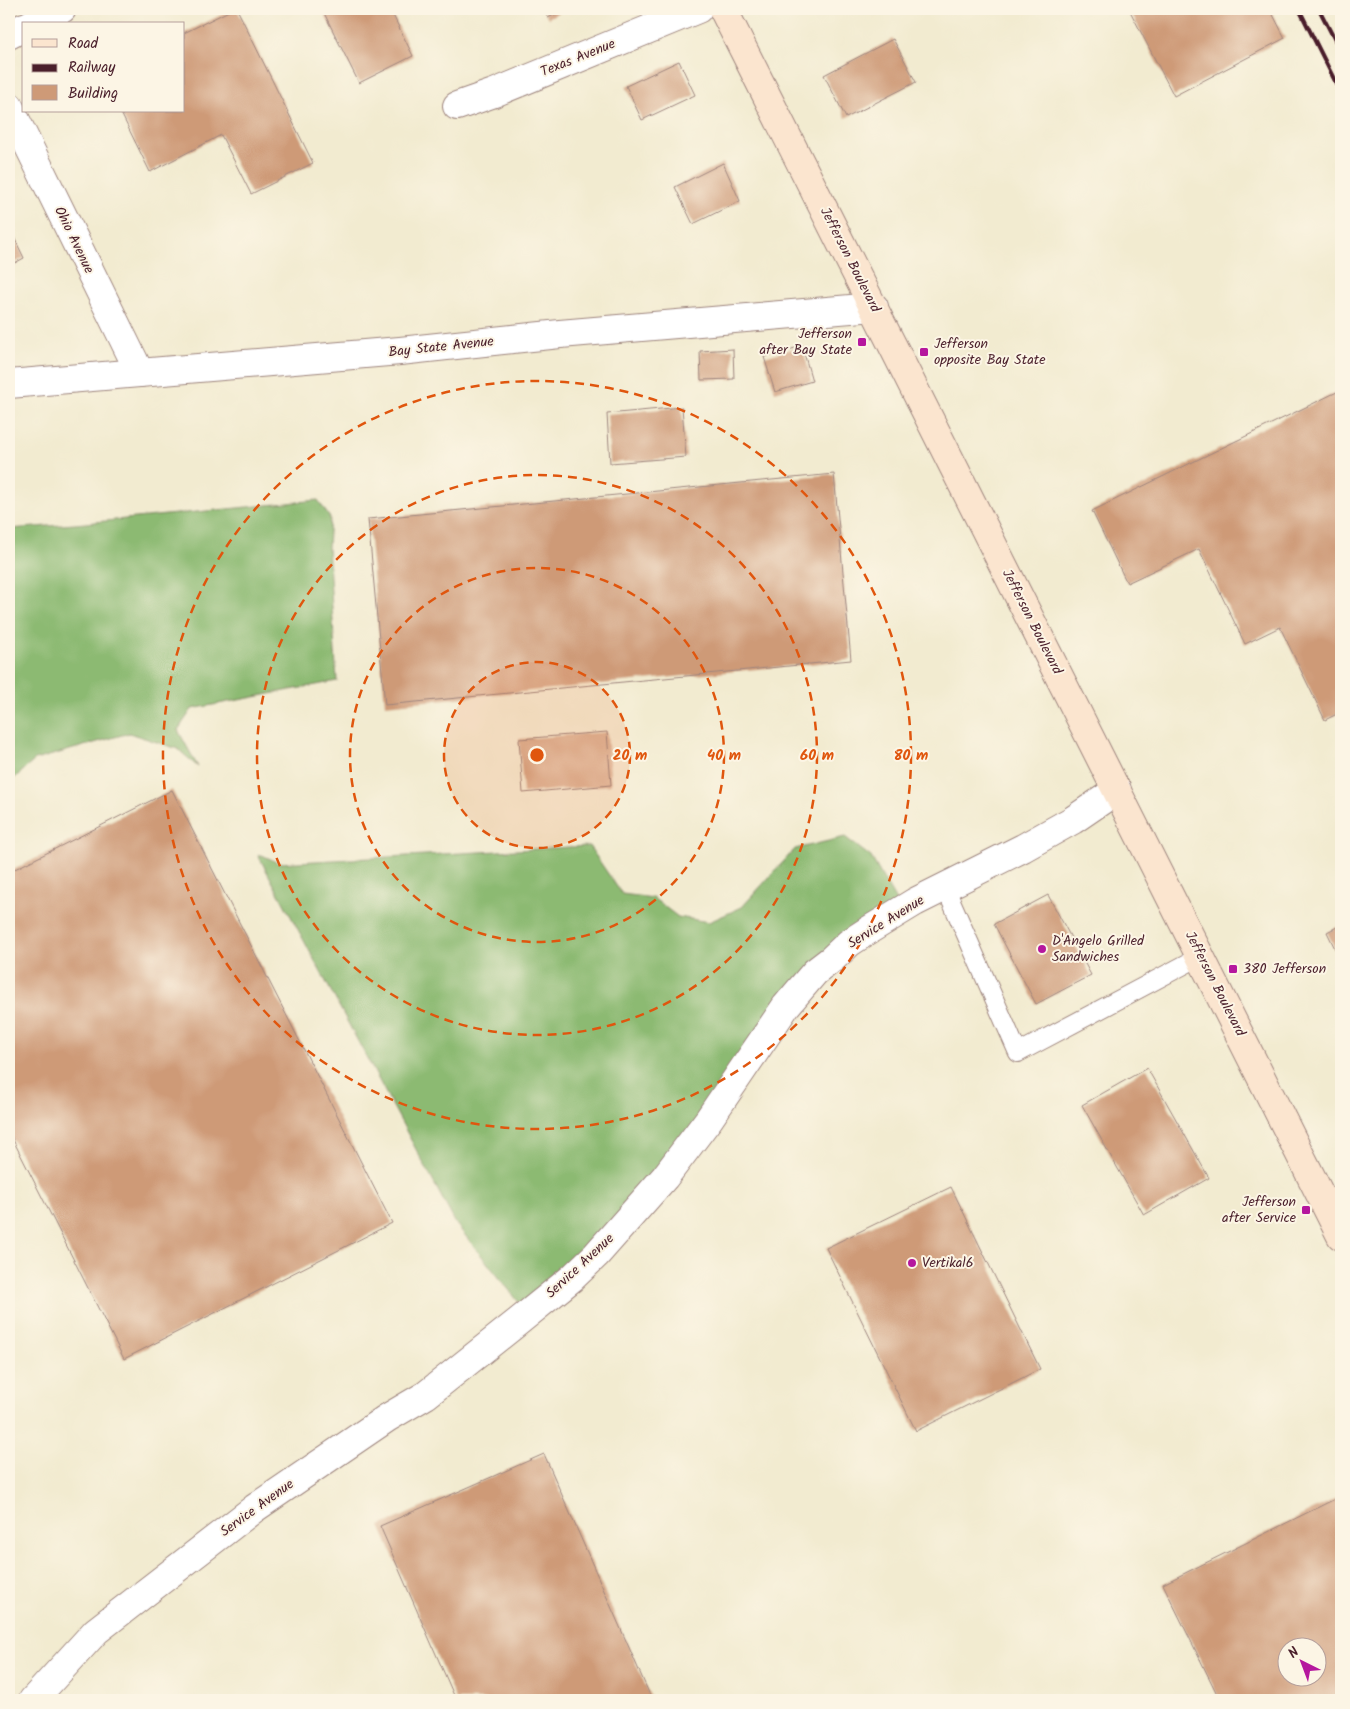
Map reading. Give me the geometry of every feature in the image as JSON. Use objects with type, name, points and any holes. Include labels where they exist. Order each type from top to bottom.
[{"type":"main road","name":"Jefferson Boulevard","points":[[723,9],[1341,1236]]},
{"type":"street","points":[[35,22],[62,9]]},
{"type":"street","name":"Texas Avenue","points":[[457,106],[494,93],[698,9]]},
{"type":"street","points":[[9,35],[22,28]]},
{"type":"street","name":"Ohio Avenue","points":[[9,106],[140,373]]},
{"type":"street","name":"Bay State Avenue","points":[[9,384],[400,352],[560,334],[874,307]]},
{"type":"street","name":"Service Avenue","points":[[33,1700],[96,1631],[255,1508],[387,1418],[426,1395],[572,1278],[596,1255],[665,1177],[709,1119],[786,1006],[815,972],[849,943],[916,902],[1023,848],[1073,820],[1117,790]]},
{"type":"lane","points":[[945,887],[1018,1052],[1201,956]]},
{"type":"green space","points":[[318,500],[330,518],[328,547],[337,681],[192,709],[178,730],[198,767],[178,749],[129,733],[35,760],[9,783],[9,529]]},
{"type":"green space","points":[[845,837],[871,857],[899,906],[845,941],[659,1177],[522,1306],[456,1224],[258,855],[279,863],[589,846],[622,894],[653,898],[678,917],[709,922],[742,907],[795,849]]},
{"type":"building","points":[[233,9],[237,9],[313,163],[251,194],[221,135],[150,172],[120,112],[185,112],[185,33]]},
{"type":"building","points":[[322,9],[390,9],[413,56],[359,83]]},
{"type":"building","points":[[543,9],[566,9],[548,18]]},
{"type":"building","points":[[1129,9],[1270,9],[1285,38],[1174,96]]},
{"type":"building","points":[[893,39],[916,82],[846,118],[824,75]]},
{"type":"building","points":[[679,61],[695,95],[642,120],[626,86]]},
{"type":"building","points":[[723,163],[740,201],[693,224],[675,187]]},
{"type":"building","points":[[9,227],[24,258],[9,266]]},
{"type":"building","points":[[802,346],[812,381],[775,392],[764,357]]},
{"type":"building","points":[[733,349],[734,379],[701,380],[700,351]]},
{"type":"building","points":[[1341,390],[1341,712],[1325,720],[1280,627],[1245,644],[1199,549],[1127,583],[1092,511]]},
{"type":"building","points":[[682,407],[686,457],[610,463],[607,414]]},
{"type":"building","points":[[834,474],[851,660],[385,705],[368,519]]},
{"type":"building","points":[[607,732],[611,785],[523,793],[519,739]]},
{"type":"building","points":[[172,790],[392,1223],[124,1359],[9,1132],[9,872]]},
{"type":"building","name":"D'Angelo Grilled Sandwiches","points":[[1048,895],[1091,975],[1036,1004],[994,924]]},
{"type":"building","points":[[1341,925],[1341,961],[1327,932]]},
{"type":"building","points":[[1147,1068],[1209,1178],[1144,1215],[1082,1105]]},
{"type":"building","points":[[951,1187],[1040,1369],[916,1431],[826,1248]]},
{"type":"building","points":[[544,1454],[652,1700],[456,1700],[380,1526]]},
{"type":"building","points":[[1341,1496],[1341,1700],[1220,1700],[1163,1584]]},
{"type":"railway","points":[[1299,9],[1341,93]]},
{"type":"railway","points":[[1319,9],[1341,52]]},
{"type":"place","name":"Jefferson after Bay State","points":[[862,342]]},
{"type":"place","name":"Jefferson opposite Bay State","points":[[924,352]]},
{"type":"place","name":"D'Angelo Grilled Sandwiches","points":[[1042,949]]},
{"type":"place","name":"380 Jefferson","points":[[1233,969]]},
{"type":"place","name":"Jefferson after Service","points":[[1306,1210]]},
{"type":"place","name":"Vertikal6","points":[[912,1263]]}]
